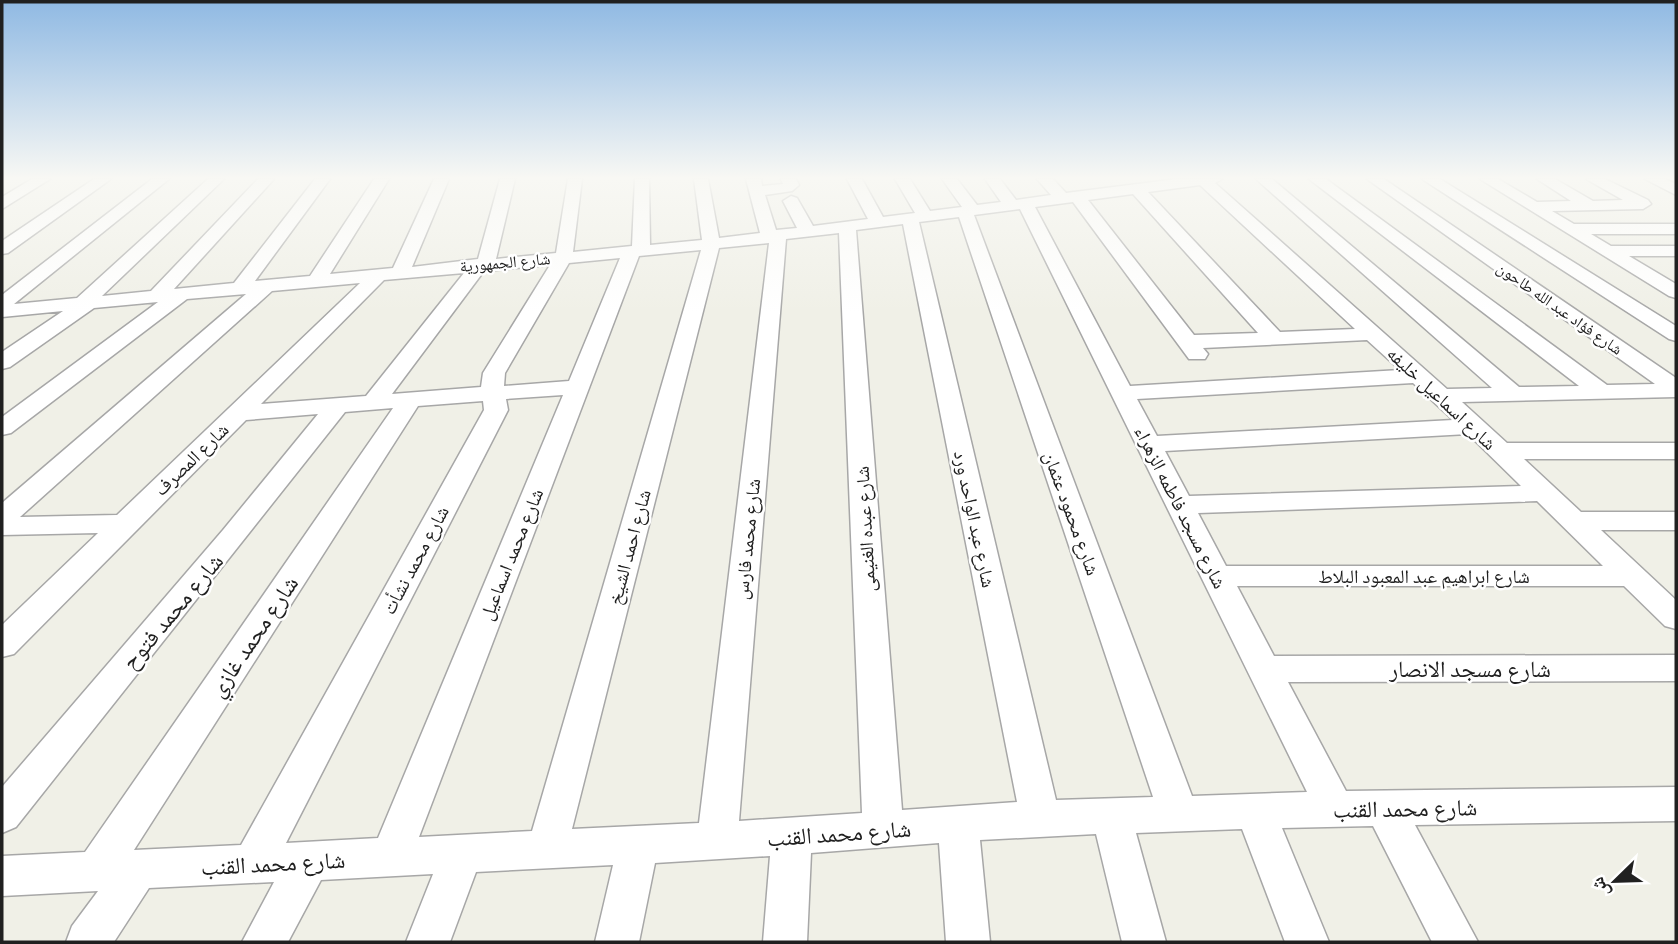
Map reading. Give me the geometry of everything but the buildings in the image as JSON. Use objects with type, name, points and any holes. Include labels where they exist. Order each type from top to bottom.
[{"type":"street","points":[[2,249],[40,223]]},
{"type":"street","points":[[2,304],[106,223]]},
{"type":"street","points":[[2,362],[89,301],[171,223]]},
{"type":"street","points":[[159,294],[226,223]]},
{"type":"street","points":[[241,287],[290,223]]},
{"type":"street","points":[[318,279],[354,223]]},
{"type":"street","points":[[390,273],[418,223]]},
{"type":"street","points":[[373,402],[483,264],[495,223]]},
{"type":"street","points":[[564,256],[569,223]]},
{"type":"street","points":[[637,251],[639,223]]},
{"type":"street","points":[[708,223],[711,244]]},
{"type":"street","points":[[769,223],[774,237]]},
{"type":"street","points":[[803,223],[808,233]]},
{"type":"street","name":"شارع الجمهورية","points":[[2,311],[159,294],[711,244],[878,223]]},
{"type":"street","name":"شارع عبد الواحد ورد","points":[[919,223],[1040,818]]},
{"type":"street","name":"شارع محمود عثمان","points":[[973,223],[1179,814]]},
{"type":"street","name":"شارع مسجد فاطمه الزهراء","points":[[1029,223],[1123,393],[1335,809]]},
{"type":"street","points":[[1091,223],[1192,348],[1275,339],[1373,334]]},
{"type":"street","points":[[1162,223],[1275,339]]},
{"type":"street","name":"شارع اسماعيل خليفه","points":[[1245,223],[1474,426],[1632,576],[1669,604]]},
{"type":"street","points":[[1314,223],[1513,394]]},
{"type":"street","points":[[1375,223],[1601,391]]},
{"type":"street","name":"شارع فؤاد عبد الله طاحون","points":[[1437,223],[1676,389]]},
{"type":"street","points":[[1499,223],[1676,335]]},
{"type":"street","points":[[1561,223],[1676,292]]},
{"type":"street","name":"شارع عبده الغنيمى","points":[[847,228],[883,830]]},
{"type":"street","points":[[1571,229],[1676,229]]},
{"type":"street","name":"شارع محمد فارس","points":[[717,841],[774,237]]},
{"type":"street","name":"شارع احمد الشيخ","points":[[547,849],[711,244]]},
{"type":"street","name":"شارع محمد اسماعيل","points":[[391,857],[578,387],[637,251]]},
{"type":"street","points":[[1607,251],[1676,251]]},
{"type":"street","name":"شارع محمد نشأت","points":[[253,864],[496,410],[494,373],[564,256]]},
{"type":"street","name":"شارع المصرف","points":[[2,645],[238,414],[390,273]]},
{"type":"street","points":[[1644,273],[1676,273]]},
{"type":"street","points":[[2,518],[269,284]]},
{"type":"street","points":[[2,428],[184,292]]},
{"type":"street","points":[[1123,393],[1419,376]]},
{"type":"street","points":[[238,414],[578,387]]},
{"type":"street","points":[[1440,396],[1676,389]]},
{"type":"street","name":"شارع محمد غازي","points":[[96,872],[410,400]]},
{"type":"street","name":"شارع محمد فتوح","points":[[2,815],[233,537],[338,405]]},
{"type":"street","points":[[1148,444],[1474,426]]},
{"type":"street","points":[[1500,451],[1676,451]]},
{"type":"street","points":[[1180,505],[1544,493]]},
{"type":"street","points":[[1573,520],[1676,521]]},
{"type":"street","points":[[2,526],[125,524]]},
{"type":"street","name":"شارع ابراهيم عبد المعبود البلاط","points":[[1216,576],[1632,576]]},
{"type":"street","name":"شارع مسجد الانصار","points":[[1263,668],[1676,667]]},
{"type":"street","name":"شارع محمد القنب","points":[[2,876],[717,841],[1040,818],[1335,809],[1676,804]]},
{"type":"street","points":[[1384,808],[1456,942]]},
{"type":"street","points":[[1255,812],[1307,942]]},
{"type":"street","points":[[1112,816],[1144,942]]},
{"type":"street","points":[[958,824],[968,942]]},
{"type":"street","points":[[785,942],[792,836]]},
{"type":"street","points":[[617,942],[638,845]]},
{"type":"street","points":[[428,942],[463,854]]},
{"type":"street","points":[[264,942],[309,861]]},
{"type":"street","points":[[88,942],[138,869]]}]
